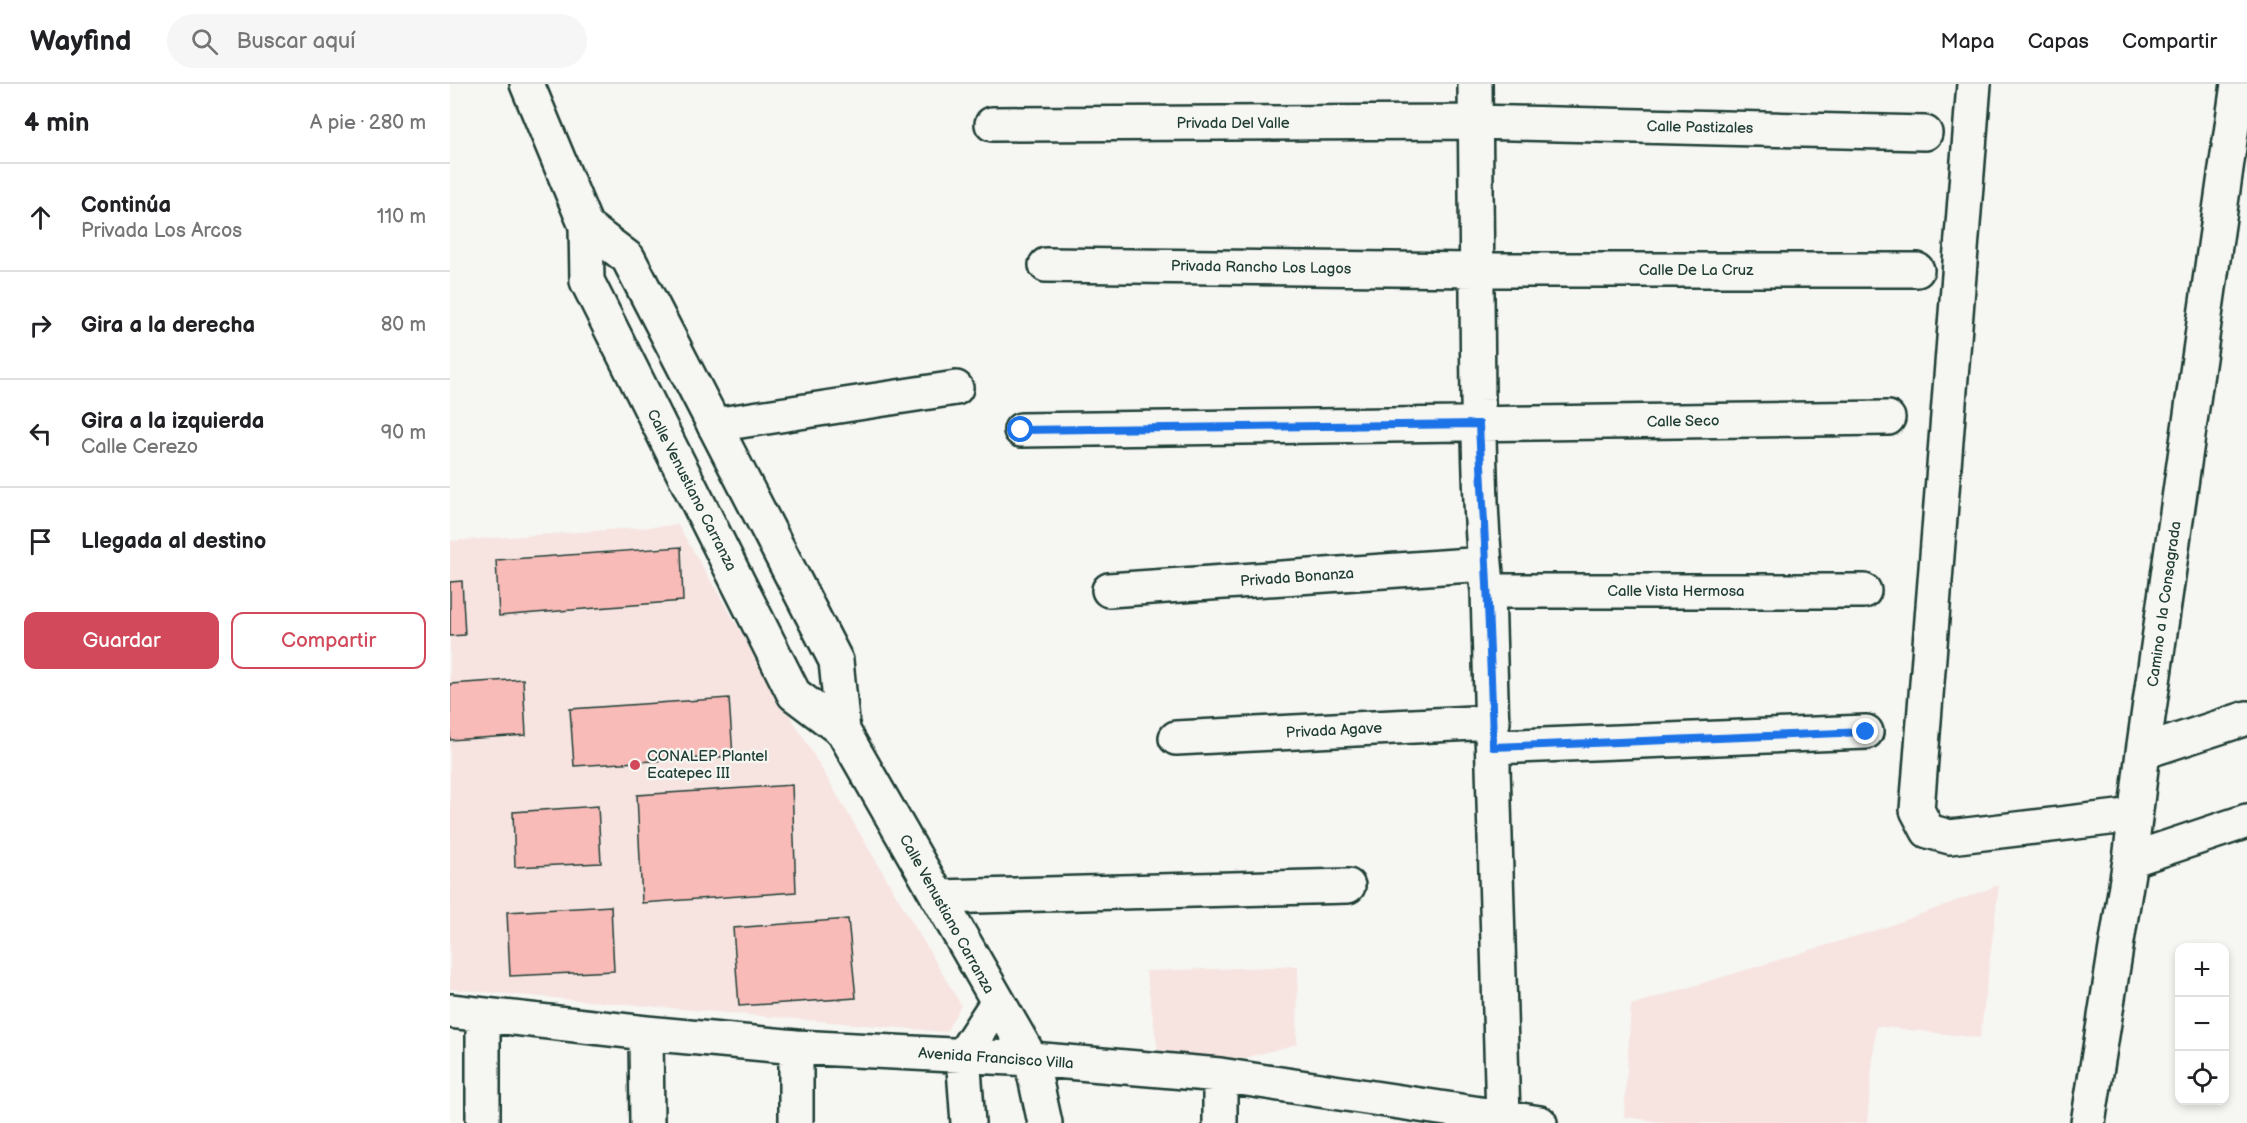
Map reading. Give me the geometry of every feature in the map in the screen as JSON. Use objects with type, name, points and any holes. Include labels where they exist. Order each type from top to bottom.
[{"type":"street","name":"Calle Venustiano Carranza","points":[[528,84],[586,226],[587,281],[794,694],[843,731],[1031,1059],[1046,1123]]},
{"type":"street","points":[[1475,84],[1475,270],[1479,424],[1493,734],[1503,1118]]},
{"type":"street","points":[[1974,84],[1917,810],[1928,831],[1950,837],[2135,815]]},
{"type":"street","name":"Camino a la Consagrada","points":[[2088,1123],[2130,860],[2143,752],[2238,84]]},
{"type":"street","name":"Privada Del Valle","points":[[992,124],[1475,122]]},
{"type":"street","name":"Calle Pastizales","points":[[1475,122],[1925,133]]},
{"type":"street","name":"Calle Venustiano Carranza","points":[[586,226],[628,258],[836,661],[843,731]]},
{"type":"street","name":"Privada Rancho Los Lagos","points":[[1046,265],[1475,270]]},
{"type":"street","name":"Calle De La Cruz","points":[[1475,270],[1917,270]]},
{"type":"street","points":[[714,425],[956,388]]},
{"type":"street","name":"Calle Seco","points":[[1021,430],[1888,418]]},
{"type":"street","name":"Privada Bonanza","points":[[1109,590],[1487,578]]},
{"type":"street","name":"Calle Vista Hermosa","points":[[1487,578],[1864,591]]},
{"type":"street","points":[[2143,752],[2247,718]]},
{"type":"street","name":"Privada Agave","points":[[1176,738],[1866,732]]},
{"type":"street","points":[[2130,860],[2247,821]]},
{"type":"street","points":[[938,897],[1348,886]]},
{"type":"street","name":"Calle Venustiano Carranza","points":[[963,1055],[997,1003]]},
{"type":"street","name":"Avenida Francisco Villa","points":[[450,1011],[796,1047],[1031,1059],[1220,1075],[1399,1112],[1503,1118],[1540,1123]]},
{"type":"street","points":[[483,1015],[483,1123]]},
{"type":"street","points":[[646,1033],[647,1123]]},
{"type":"street","points":[[796,1047],[796,1123]]},
{"type":"street","points":[[963,1055],[968,1123]]},
{"type":"street","points":[[1220,1075],[1220,1123]]},
{"type":"shaded area","name":"CONALEP Plantel Ecatepec III","points":[[678,525],[961,1005],[946,1032],[450,989],[450,541]]},
{"type":"shaded area","points":[[1999,885],[1980,1038],[1876,1026],[1867,1123],[1671,1123],[1624,1117],[1631,1005],[1886,927]]},
{"type":"shaded area","points":[[1298,966],[1297,1044],[1230,1062],[1159,1058],[1146,971]]},
{"type":"building","points":[[681,547],[683,601],[499,616],[496,560]]},
{"type":"building","points":[[462,581],[465,635],[450,636],[450,582]]},
{"type":"building","points":[[523,679],[526,735],[450,740],[450,684]]},
{"type":"building","points":[[729,698],[733,756],[574,766],[570,709]]},
{"type":"building","points":[[792,785],[796,892],[642,903],[637,795]]},
{"type":"building","points":[[598,806],[601,863],[515,867],[513,812]]},
{"type":"building","points":[[611,906],[614,971],[510,976],[507,912]]},
{"type":"building","points":[[848,919],[856,998],[739,1006],[733,928]]},
{"type":"place","name":"CONALEP Plantel Ecatepec III","points":[[635,765]]},
{"type":"route","points":[[1021,430],[1479,424],[1493,747],[1866,732]]}]
